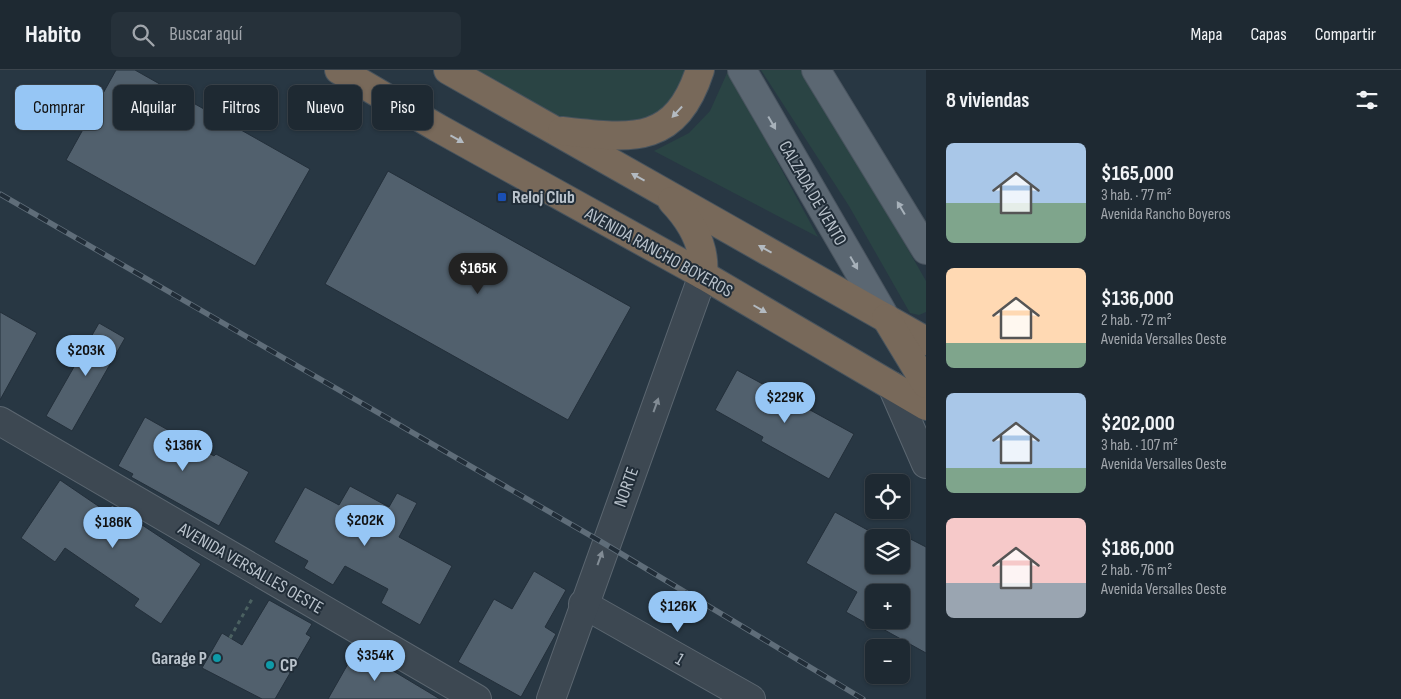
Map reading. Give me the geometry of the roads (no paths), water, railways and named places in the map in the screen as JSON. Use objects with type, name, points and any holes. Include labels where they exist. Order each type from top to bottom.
[{"type":"highway","name":"AVENIDA RANCHO BOYEROS","points":[[339,70],[438,128],[703,275],[926,406]]},
{"type":"highway","points":[[448,70],[926,340]]},
{"type":"highway","points":[[553,130],[634,135],[649,133],[669,121],[680,109],[688,99],[700,70]]},
{"type":"highway","points":[[661,190],[681,211],[694,232],[702,255],[703,275]]},
{"type":"highway","points":[[884,315],[926,384]]},
{"type":"main road","name":"CALZADA DE VENTO","points":[[742,70],[884,315]]},
{"type":"main road","points":[[816,70],[926,250]]},
{"type":"street","name":"NORTE","points":[[551,699],[703,275]]},
{"type":"street","points":[[892,386],[926,464]]},
{"type":"street","name":"AVENIDA VERSALLES OESTE","points":[[0,421],[477,699]]},
{"type":"street","name":"1","points":[[584,604],[751,699]]},
{"type":"railway","points":[[0,194],[605,544],[863,699]]},
{"type":"place","name":"Reloj Club","points":[[502,197]]},
{"type":"place","name":"Garage P","points":[[217,658]]},
{"type":"place","name":"CP","points":[[270,665]]}]
